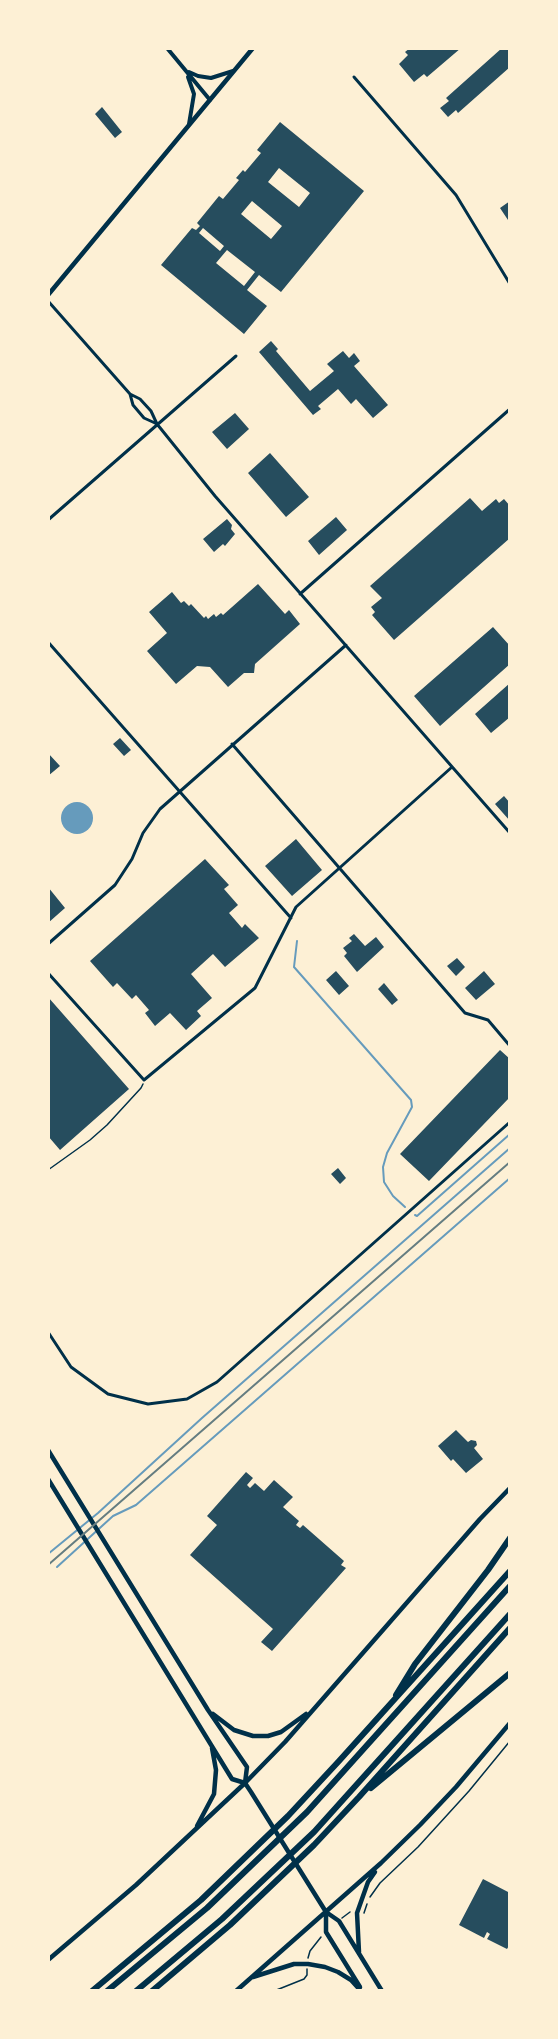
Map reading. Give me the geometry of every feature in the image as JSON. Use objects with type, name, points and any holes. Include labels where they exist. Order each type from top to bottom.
[{"type":"highway","points":[[387,1709],[415,1665],[510,1538]]},
{"type":"highway","points":[[92,1991],[169,1928],[296,1808],[510,1571]]},
{"type":"highway","points":[[107,1991],[207,1908],[307,1812],[510,1586]]},
{"type":"highway","points":[[136,1991],[222,1919],[314,1832],[510,1614]]},
{"type":"highway","points":[[152,1991],[230,1925],[359,1797],[510,1628]]},
{"type":"highway","points":[[359,1797],[510,1673]]},
{"type":"main road","points":[[48,295],[50,288],[253,48]]},
{"type":"main road","points":[[48,1450],[208,1710],[247,1767],[245,1783],[318,1900],[326,1912],[339,1921],[382,1991]]},
{"type":"main road","points":[[48,1479],[233,1780],[245,1783]]},
{"type":"main road","points":[[48,1960],[97,1920],[245,1783],[315,1708],[510,1488]]},
{"type":"main road","points":[[208,1710],[234,1730],[253,1736],[268,1736],[281,1732],[315,1708]]},
{"type":"main road","points":[[236,1991],[381,1863],[456,1787],[510,1723]]},
{"type":"main road","points":[[194,1831],[214,1794],[216,1770],[211,1746]]},
{"type":"main road","points":[[359,1954],[357,1912],[368,1882],[381,1863]]},
{"type":"main road","points":[[326,1912],[326,1932],[362,1991]]},
{"type":"main road","points":[[250,1978],[294,1964],[308,1964],[325,1966],[339,1972],[362,1991]]},
{"type":"street","points":[[168,48],[210,100]]},
{"type":"street","points":[[186,70],[198,76],[211,78],[236,69]]},
{"type":"street","points":[[186,70],[194,94],[189,126]]},
{"type":"street","points":[[354,77],[456,195],[510,284]]},
{"type":"street","points":[[48,301],[130,394],[140,399],[152,411],[156,424],[300,594],[510,833]]},
{"type":"street","points":[[48,520],[236,356]]},
{"type":"street","points":[[130,394],[133,405],[144,418],[156,424]]},
{"type":"street","points":[[300,594],[510,409]]},
{"type":"street","points":[[48,642],[291,918]]},
{"type":"street","points":[[48,944],[115,885],[132,859],[150,821],[180,790],[346,645]]},
{"type":"street","points":[[232,744],[465,1012],[488,1020],[510,1046]]},
{"type":"street","points":[[48,973],[144,1080],[255,988],[296,907],[452,767]]},
{"type":"street","points":[[48,1332],[71,1367],[108,1394],[148,1404],[187,1399],[217,1382],[510,1122]]},
{"type":"path","points":[[48,1170],[107,1125],[141,1088],[144,1080]]},
{"type":"path","points":[[360,1913],[366,1911],[369,1898],[380,1883],[418,1847],[462,1799],[510,1741]]},
{"type":"path","points":[[345,1916],[352,1912]]},
{"type":"path","points":[[308,1958],[310,1951],[322,1936]]},
{"type":"path","points":[[274,1991],[304,1979],[307,1975],[307,1967]]},
{"type":"water","points":[[77,802],[89,806],[93,818],[89,830],[77,834],[65,830],[61,818],[65,806]]},
{"type":"building","points":[[410,48],[461,48],[427,77],[424,74],[414,82],[399,64],[408,55],[405,52]]},
{"type":"building","points":[[502,48],[510,48],[510,67],[458,113],[456,110],[448,117],[440,108],[449,101],[446,98]]},
{"type":"building","points":[[102,107],[122,132],[115,138],[95,114]]},
{"type":"building","points":[[280,122],[364,191],[281,292],[259,275],[247,290],[267,306],[244,334],[161,265],[192,228],[196,230],[200,226],[197,223],[219,196],[223,199],[239,180],[236,178],[243,170],[245,172],[261,153],[257,150]],"holes":[[[279,168],[310,193],[299,207],[268,182]],[[252,201],[282,226],[271,239],[241,214]],[[203,228],[224,246],[220,251],[199,233]],[[227,250],[255,272],[244,286],[216,263]]]},
{"type":"building","points":[[510,201],[510,223],[500,208]]},
{"type":"building","points":[[271,341],[278,349],[276,351],[310,391],[334,371],[327,364],[343,351],[349,358],[354,353],[360,361],[354,366],[388,405],[373,418],[356,399],[351,404],[338,389],[318,406],[321,409],[313,415],[259,352]]},
{"type":"building","points":[[235,413],[249,429],[227,449],[212,432]]},
{"type":"building","points":[[270,453],[309,497],[286,517],[248,473]]},
{"type":"building","points":[[470,498],[482,511],[496,499],[499,503],[504,499],[510,506],[510,538],[394,640],[372,615],[375,612],[371,607],[382,598],[370,586]]},
{"type":"building","points":[[336,517],[347,530],[319,555],[308,541]]},
{"type":"building","points":[[227,519],[235,534],[225,546],[223,544],[214,552],[203,539]]},
{"type":"building","points":[[258,584],[285,614],[289,610],[300,624],[255,664],[254,673],[244,673],[228,687],[210,667],[197,666],[176,684],[147,651],[167,633],[149,612],[172,592],[181,603],[184,601],[189,606],[191,604],[204,618],[206,616],[208,619],[214,614],[216,617],[221,613],[223,615]]},
{"type":"building","points":[[493,627],[510,646],[510,664],[440,726],[414,696]]},
{"type":"building","points":[[510,683],[510,717],[491,733],[475,714]]},
{"type":"building","points":[[120,738],[131,750],[124,756],[113,744]]},
{"type":"building","points":[[48,753],[60,766],[48,776]]},
{"type":"building","points":[[504,796],[510,803],[510,821],[495,804]]},
{"type":"building","points":[[296,839],[322,870],[292,896],[265,866]]},
{"type":"building","points":[[205,859],[229,885],[224,889],[238,905],[229,913],[242,928],[245,924],[259,938],[225,967],[213,954],[191,974],[212,998],[197,1011],[201,1016],[186,1030],[170,1013],[155,1026],[145,1013],[149,1010],[136,995],[132,999],[117,983],[113,987],[90,961]]},
{"type":"building","points":[[48,887],[65,908],[48,923]]},
{"type":"building","points":[[354,934],[365,946],[376,937],[384,947],[357,972],[344,956],[347,953],[343,948],[352,941],[349,938]]},
{"type":"building","points":[[457,958],[465,967],[456,976],[447,966]]},
{"type":"building","points":[[336,971],[349,986],[339,995],[326,980]]},
{"type":"building","points":[[484,971],[495,984],[476,1000],[465,988]]},
{"type":"building","points":[[384,983],[398,1000],[392,1005],[378,989]]},
{"type":"building","points":[[48,997],[129,1089],[60,1150],[48,1136]]},
{"type":"building","points":[[500,1050],[510,1059],[510,1097],[429,1181],[400,1154]]},
{"type":"building","points":[[338,1168],[346,1178],[340,1184],[331,1174]]},
{"type":"building","points":[[456,1430],[468,1442],[476,1441],[477,1445],[474,1448],[483,1459],[466,1473],[438,1446]]},
{"type":"building","points":[[246,1472],[253,1478],[247,1485],[250,1488],[255,1483],[264,1491],[274,1480],[293,1497],[283,1507],[299,1521],[296,1525],[300,1528],[303,1525],[344,1561],[341,1565],[346,1568],[272,1651],[261,1642],[273,1629],[190,1555],[217,1525],[207,1516]]},
{"type":"building","points":[[483,1879],[510,1893],[510,1944],[507,1949],[487,1939],[490,1934],[487,1932],[484,1938],[459,1925]]},
{"type":"waterway","points":[[297,941],[294,967],[411,1100],[412,1107],[387,1153],[383,1167],[384,1182],[393,1196],[405,1207]]},
{"type":"waterway","points":[[415,1215],[417,1216],[510,1134]]},
{"type":"waterway","points":[[48,1554],[98,1513],[202,1418],[510,1148]]},
{"type":"waterway","points":[[57,1567],[113,1516],[136,1505],[510,1178]]},
{"type":"railway","points":[[48,1565],[510,1162]]}]
